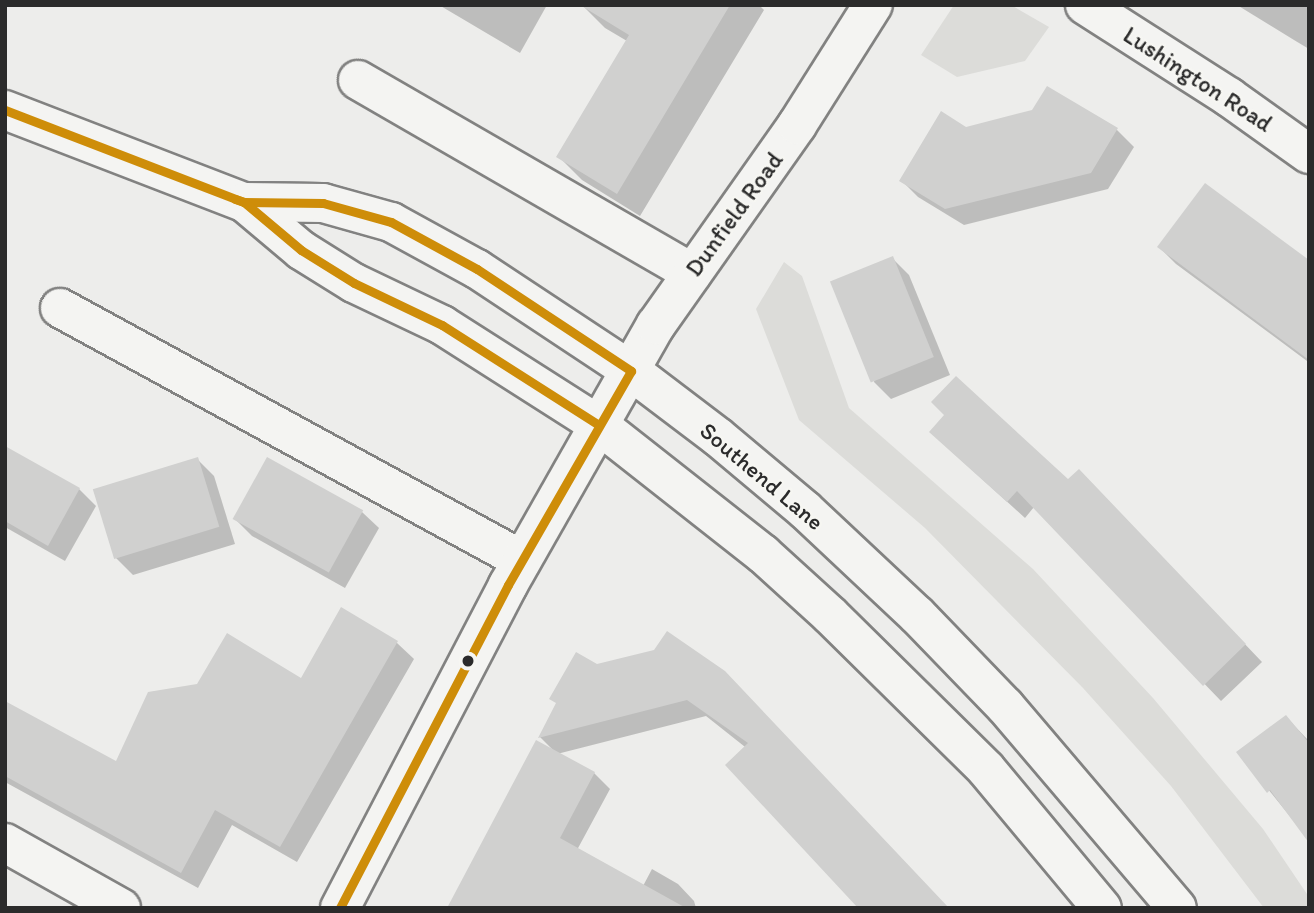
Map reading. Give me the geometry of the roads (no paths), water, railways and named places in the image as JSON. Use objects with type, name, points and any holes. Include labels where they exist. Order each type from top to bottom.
[{"type":"main road","name":"Dunfield Road","points":[[340,908],[522,560],[656,325],[797,125],[873,5]]},
{"type":"main road","name":"Lushington Road","points":[[1085,5],[1229,97],[1309,154]]},
{"type":"main road","points":[[358,80],[692,273]]},
{"type":"main road","name":"Southend Lane","points":[[5,110],[244,202],[301,250],[354,283],[442,325],[599,425],[763,554],[840,625],[986,769],[1102,908]]},
{"type":"main road","name":"Southend Lane","points":[[244,202],[323,202],[391,222],[477,269],[631,371],[718,437],[805,510],[917,615],[1005,706],[1177,908]]},
{"type":"main road","points":[[60,309],[522,560]]},
{"type":"main road","points":[[5,843],[121,908]]}]
